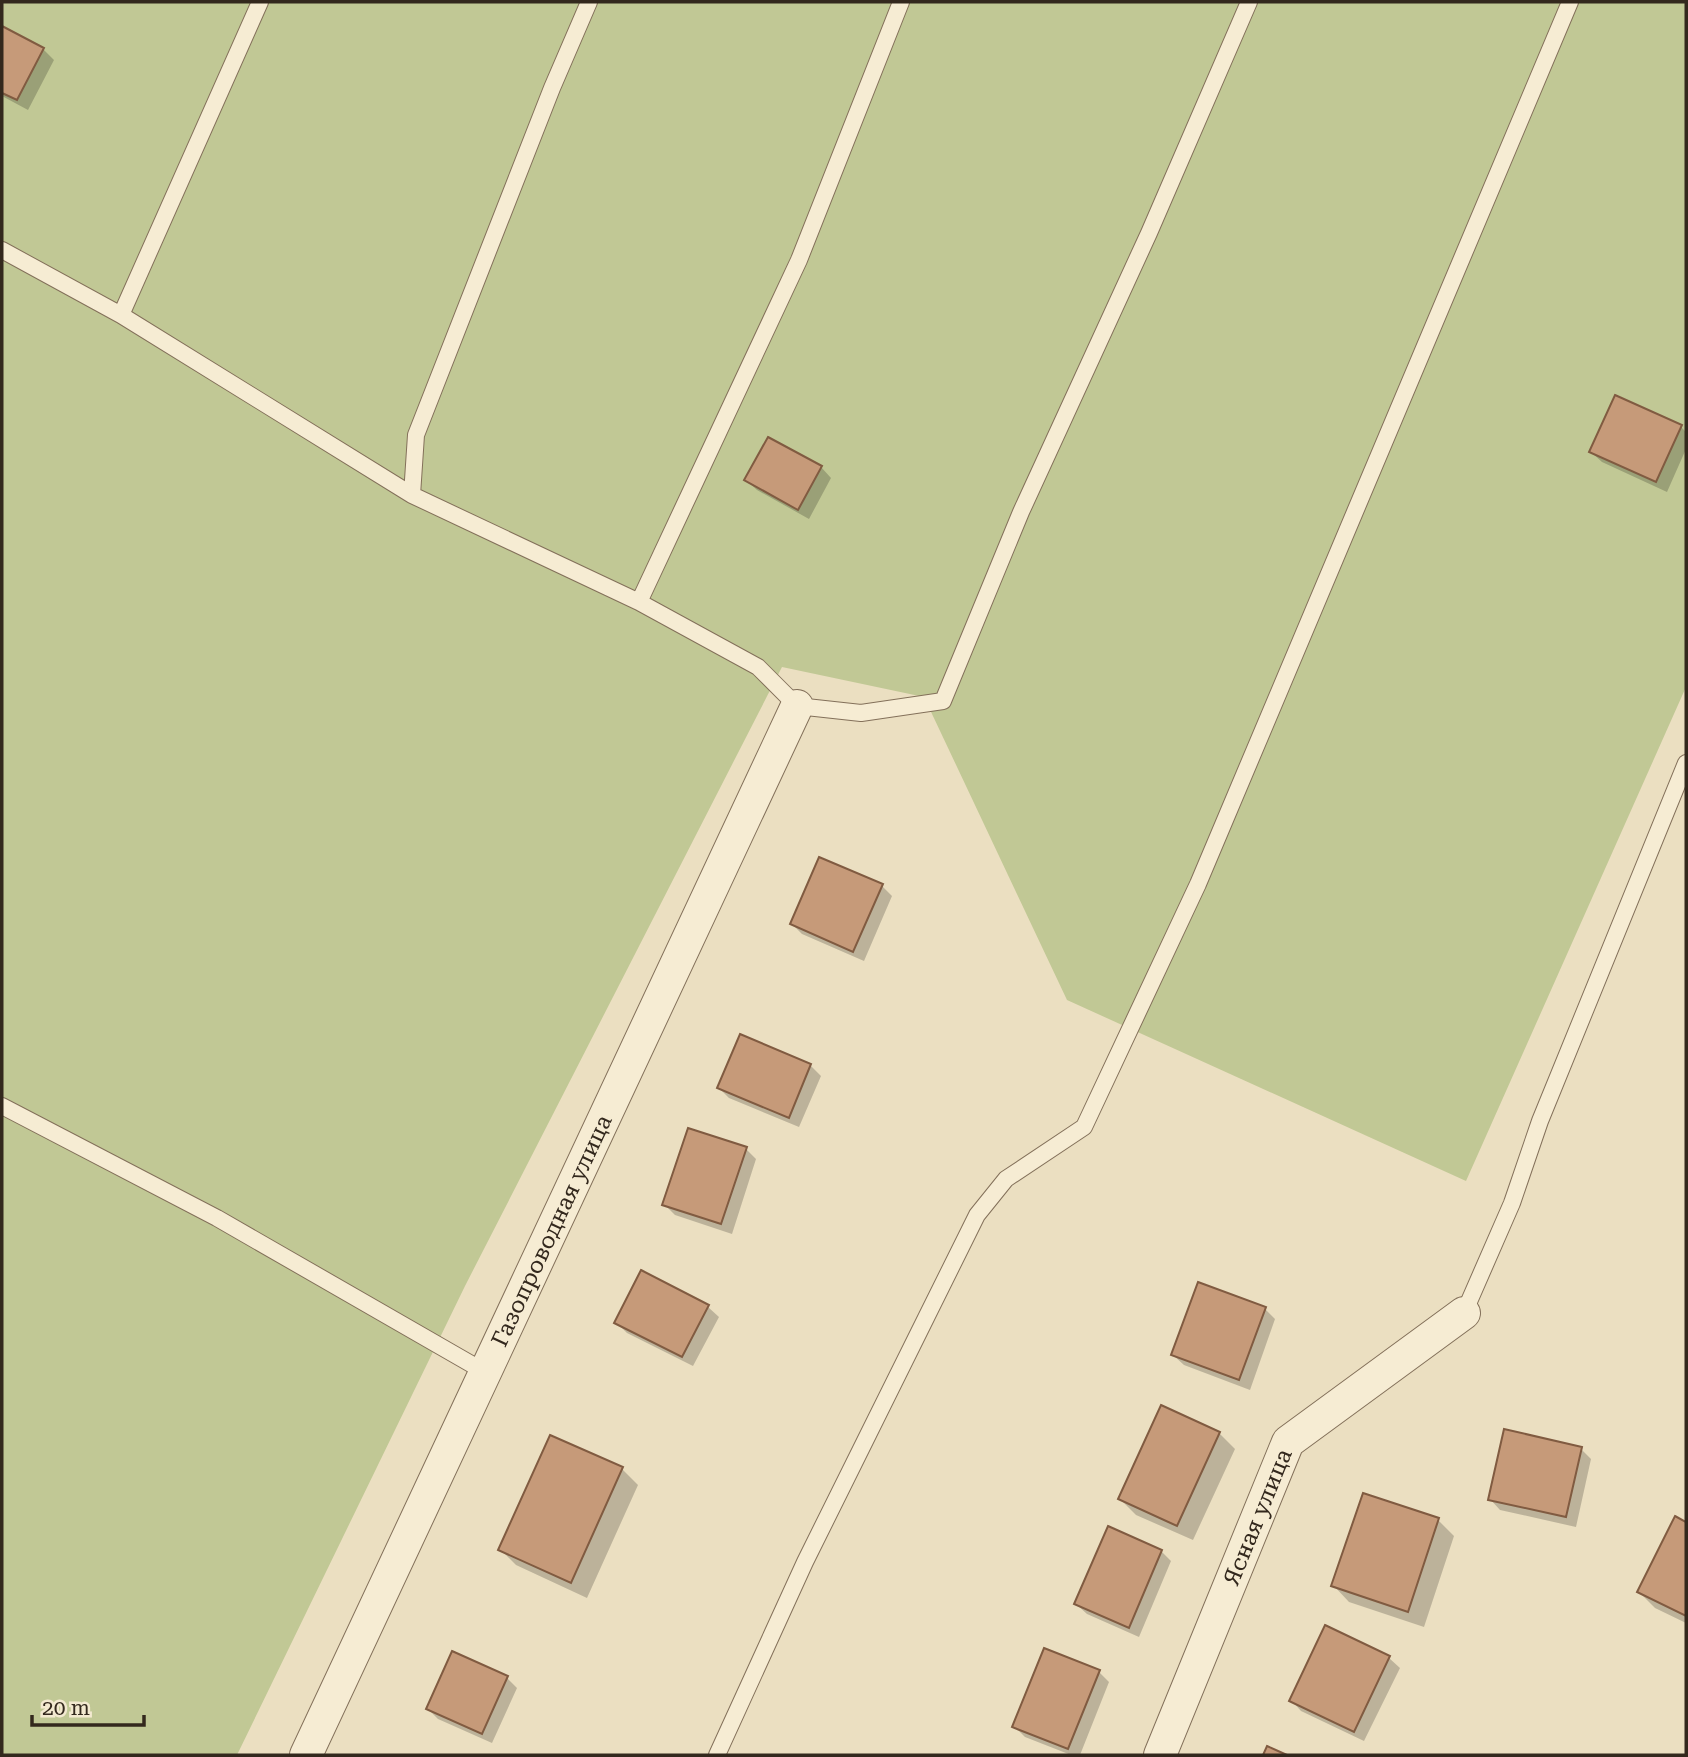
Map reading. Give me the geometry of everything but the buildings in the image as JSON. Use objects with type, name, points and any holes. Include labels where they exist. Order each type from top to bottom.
[{"type":"street","name":"Газопроводная улица","points":[[306,1755],[797,706]]},
{"type":"street","name":"Ясная улица","points":[[1160,1755],[1288,1442],[1464,1313]]},
{"type":"lane","points":[[121,315],[260,2]]},
{"type":"lane","points":[[412,495],[416,435],[552,88],[589,2]]},
{"type":"lane","points":[[639,602],[799,260],[901,2]]},
{"type":"lane","points":[[2,250],[121,315],[412,495],[639,602],[758,667],[797,706],[861,713],[943,701],[1021,512],[1149,233],[1249,2]]},
{"type":"lane","points":[[717,1755],[805,1562],[976,1215],[1006,1179],[1084,1127],[1198,884],[1570,2]]},
{"type":"lane","points":[[1464,1313],[1512,1203],[1540,1121],[1686,762]]},
{"type":"lane","points":[[2,1107],[217,1218],[485,1373]]},
{"type":"green space","points":[[2,2],[1686,2],[1686,687],[1466,1181],[1067,1000],[924,697],[782,667],[465,1286],[237,1755],[2,1755]]}]
